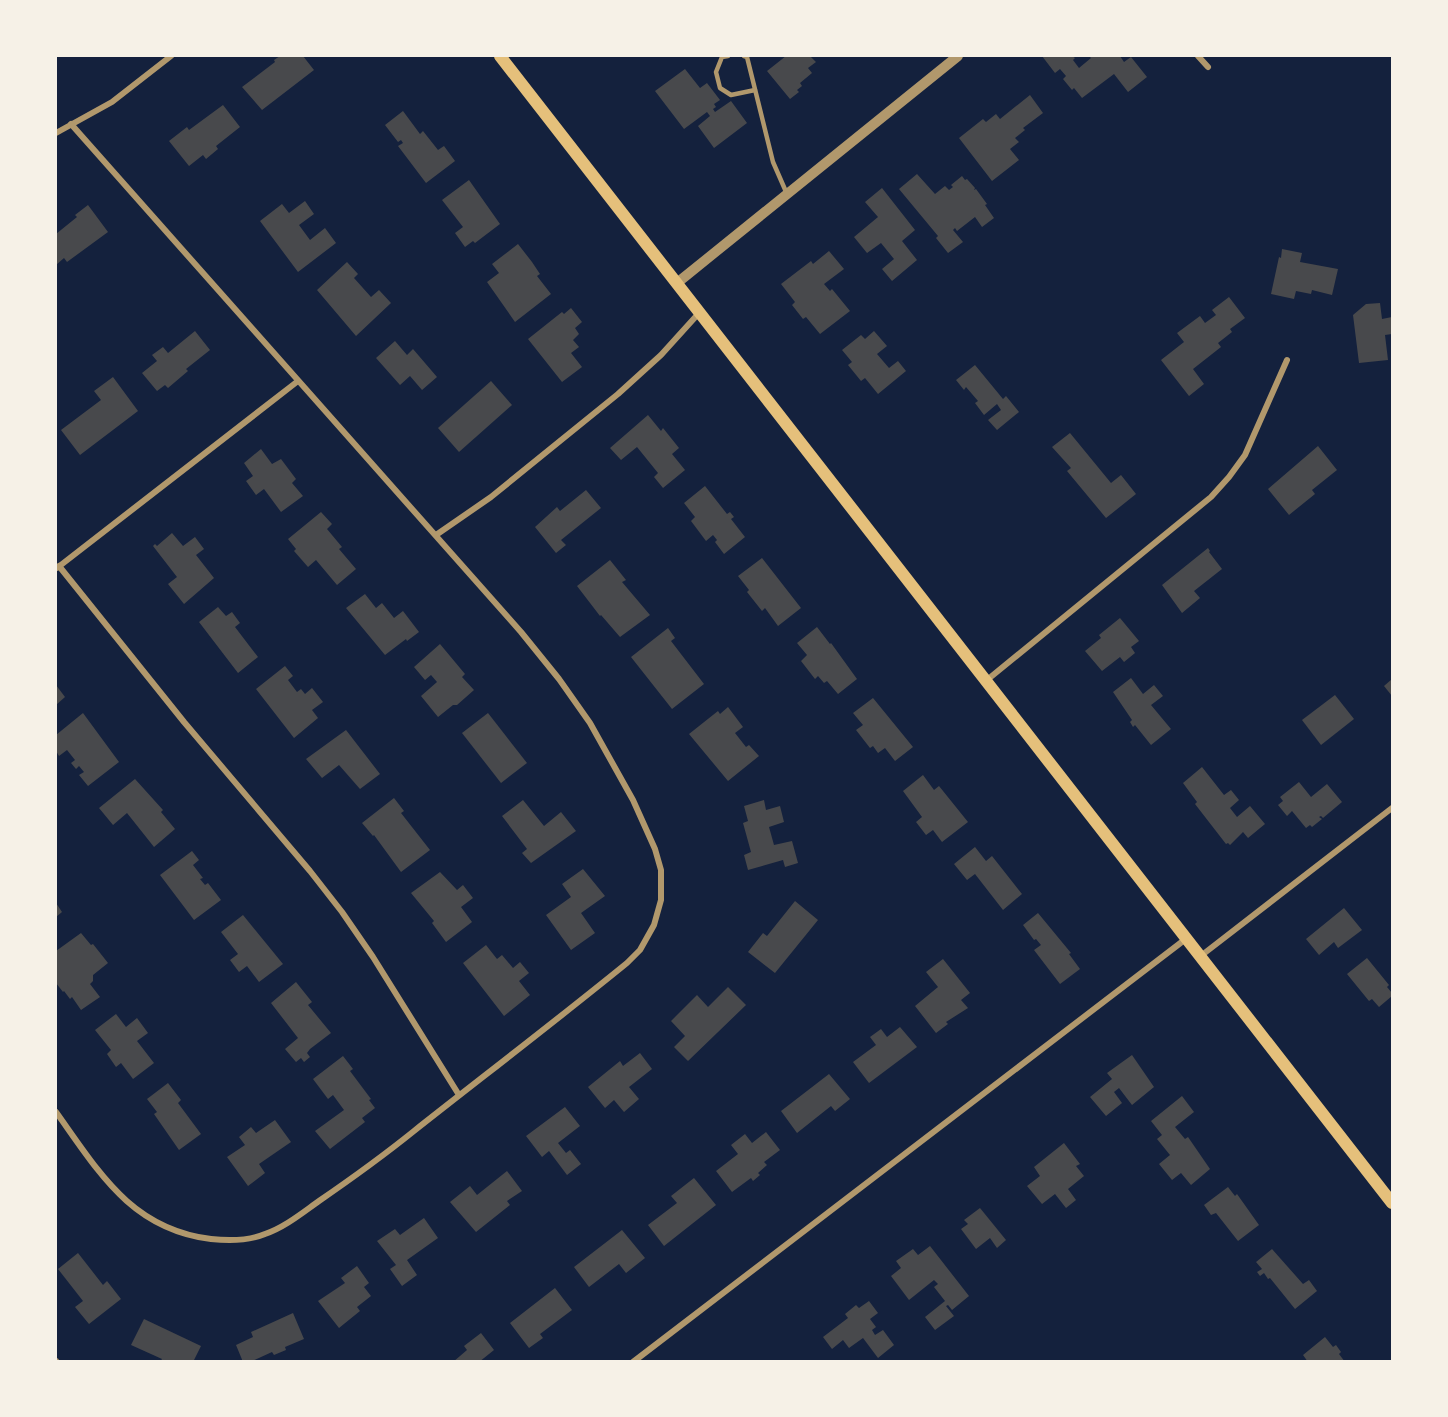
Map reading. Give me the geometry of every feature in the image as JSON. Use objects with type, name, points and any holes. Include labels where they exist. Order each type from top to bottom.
[{"type":"main road","points":[[500,56],[1202,955],[1392,1203]]},
{"type":"street","points":[[56,133],[112,102],[171,56]]},
{"type":"street","points":[[677,283],[958,56]]},
{"type":"street","points":[[1198,56],[1208,68]]},
{"type":"street","points":[[56,1112],[110,1187],[123,1200],[151,1219],[176,1230],[209,1239],[240,1240],[267,1234],[289,1222],[360,1173],[627,963],[640,950],[651,933],[661,900],[662,878],[655,849],[608,753],[543,659],[71,124]]},
{"type":"street","points":[[436,535],[491,497],[618,394],[661,355],[699,313]]},
{"type":"street","points":[[987,680],[1211,497],[1245,454],[1287,360]]},
{"type":"street","points":[[298,381],[57,567],[332,899],[373,957],[459,1095]]},
{"type":"street","points":[[1202,955],[1392,808]]},
{"type":"street","points":[[633,1362],[1188,937]]},
{"type":"lane","points":[[728,56],[723,57],[716,72],[720,88],[731,95],[755,90]]},
{"type":"lane","points":[[744,56],[747,57],[772,162],[787,194]]},
{"type":"building","points":[[280,56],[303,56],[314,70],[262,110],[242,87]]},
{"type":"building","points":[[786,56],[810,56],[816,62],[808,68],[812,73],[800,83],[802,86],[797,90],[799,92],[790,99],[767,71]]},
{"type":"building","points":[[1042,56],[1072,56],[1079,68],[1092,56],[1120,56],[1124,62],[1131,57],[1147,77],[1128,92],[1114,74],[1082,98],[1063,79],[1066,76],[1060,69],[1055,73]]},
{"type":"building","points":[[685,69],[700,88],[707,83],[720,100],[714,104],[715,112],[731,101],[747,123],[714,148],[698,126],[710,116],[707,112],[684,129],[655,91]]},
{"type":"building","points":[[1030,95],[1043,113],[1023,128],[1025,130],[1015,138],[1019,142],[1010,149],[1019,160],[992,181],[959,138],[983,119],[986,122],[996,114],[1000,119]]},
{"type":"building","points":[[223,105],[240,127],[216,146],[218,149],[206,159],[203,155],[189,166],[169,141],[187,127],[189,130]]},
{"type":"building","points":[[403,111],[420,134],[423,131],[438,150],[444,146],[455,161],[426,183],[398,146],[403,143],[401,140],[398,142],[385,125]]},
{"type":"building","points":[[917,174],[935,194],[945,186],[949,190],[953,187],[951,185],[962,176],[975,188],[974,190],[976,189],[994,218],[982,227],[975,217],[957,231],[955,228],[953,230],[963,242],[948,253],[936,238],[938,236],[899,189]]},
{"type":"building","points":[[469,180],[500,224],[475,243],[473,241],[465,247],[455,233],[463,227],[442,200]]},
{"type":"building","points":[[882,188],[915,230],[902,241],[917,260],[892,281],[882,269],[894,259],[881,243],[867,253],[854,237],[878,217],[865,202]]},
{"type":"building","points":[[305,201],[314,214],[299,225],[310,240],[325,228],[336,243],[298,272],[260,221],[282,204],[289,213]]},
{"type":"building","points":[[88,205],[108,232],[67,262],[64,258],[56,265],[56,234]]},
{"type":"building","points":[[518,244],[540,274],[537,276],[551,294],[515,322],[487,282],[499,273],[492,264]]},
{"type":"building","points":[[1282,249],[1302,253],[1300,262],[1338,269],[1332,295],[1312,290],[1311,294],[1296,291],[1294,299],[1271,294]]},
{"type":"building","points":[[829,251],[844,269],[824,284],[830,291],[832,289],[850,311],[820,334],[806,317],[803,319],[792,305],[795,302],[781,284],[811,261],[813,264]]},
{"type":"building","points":[[347,262],[358,274],[354,278],[371,297],[379,290],[391,303],[356,336],[317,290]]},
{"type":"building","points":[[1229,297],[1245,318],[1230,329],[1232,332],[1218,343],[1221,347],[1193,369],[1204,384],[1189,396],[1161,360],[1184,342],[1177,333],[1200,316],[1205,323],[1216,315],[1212,310]]},
{"type":"building","points":[[1380,303],[1382,319],[1392,317],[1392,334],[1385,335],[1388,360],[1359,363],[1353,315],[1366,304]]},
{"type":"building","points":[[571,308],[582,322],[575,328],[579,334],[573,340],[579,347],[571,353],[582,367],[562,382],[528,339],[562,312],[564,314]]},
{"type":"building","points":[[195,331],[210,350],[186,369],[188,371],[168,388],[165,385],[157,391],[142,373],[157,361],[152,355],[163,347],[168,353]]},
{"type":"building","points":[[874,331],[887,346],[877,354],[889,368],[898,361],[906,371],[878,394],[865,378],[861,381],[848,365],[852,362],[842,350],[861,335],[865,339]]},
{"type":"building","points":[[395,341],[407,355],[413,349],[437,377],[422,390],[410,376],[400,385],[376,358]]},
{"type":"building","points":[[975,365],[1003,399],[1006,396],[1019,412],[997,430],[988,420],[1001,410],[997,404],[984,415],[975,403],[978,401],[966,387],[964,390],[956,380]]},
{"type":"building","points":[[113,377],[138,411],[80,455],[61,430],[101,400],[94,391]]},
{"type":"building","points":[[491,381],[512,405],[459,452],[438,428]]},
{"type":"building","points":[[648,415],[661,431],[663,428],[679,448],[672,454],[685,470],[663,488],[654,477],[658,473],[637,447],[621,460],[610,448]]},
{"type":"building","points":[[1070,433],[1111,483],[1121,475],[1136,494],[1106,518],[1067,471],[1071,468],[1052,447]]},
{"type":"building","points":[[1318,446],[1337,470],[1312,490],[1315,494],[1289,515],[1268,489]]},
{"type":"building","points":[[261,449],[272,464],[281,459],[296,479],[292,483],[303,496],[281,512],[264,489],[256,495],[246,481],[253,476],[244,463]]},
{"type":"building","points":[[705,486],[727,514],[730,512],[734,517],[731,519],[745,537],[724,554],[713,535],[706,541],[691,521],[695,517],[684,503]]},
{"type":"building","points":[[586,490],[601,508],[561,540],[566,545],[556,553],[535,527],[557,507],[560,511]]},
{"type":"building","points":[[321,512],[332,524],[327,529],[342,547],[339,549],[356,569],[337,585],[316,560],[308,567],[294,551],[296,549],[288,539]]},
{"type":"building","points":[[172,533],[183,546],[195,537],[204,549],[196,555],[214,578],[184,604],[168,584],[177,577],[153,546],[155,544],[157,546]]},
{"type":"building","points":[[1208,548],[1222,569],[1194,591],[1200,598],[1182,613],[1162,585]]},
{"type":"building","points":[[762,558],[801,608],[778,626],[765,608],[762,611],[738,576]]},
{"type":"building","points":[[610,560],[626,580],[622,582],[650,615],[620,637],[577,586]]},
{"type":"building","points":[[365,594],[376,608],[382,603],[394,618],[403,611],[419,632],[385,655],[346,608]]},
{"type":"building","points":[[218,607],[226,616],[232,612],[240,623],[235,627],[258,657],[238,673],[199,622]]},
{"type":"building","points":[[1120,618],[1139,641],[1131,647],[1135,653],[1124,662],[1120,657],[1102,671],[1085,651],[1101,638],[1099,635]]},
{"type":"building","points":[[817,627],[857,679],[838,694],[827,681],[824,683],[818,676],[815,679],[801,661],[807,655],[797,643]]},
{"type":"building","points":[[668,628],[675,638],[671,641],[704,684],[672,709],[631,657]]},
{"type":"building","points":[[440,644],[465,674],[462,677],[474,690],[457,705],[453,705],[438,717],[421,696],[437,682],[431,675],[425,680],[414,667]]},
{"type":"building","points":[[285,666],[293,676],[288,680],[297,692],[301,689],[305,694],[312,688],[323,702],[312,710],[318,718],[294,738],[256,689]]},
{"type":"building","points":[[1131,678],[1143,694],[1154,685],[1163,696],[1151,705],[1171,729],[1151,745],[1135,725],[1133,727],[1130,722],[1132,720],[1113,692]]},
{"type":"building","points":[[1392,679],[1392,696],[1384,686]]},
{"type":"building","points":[[56,685],[65,697],[56,705]]},
{"type":"building","points":[[1335,695],[1354,719],[1321,745],[1302,720]]},
{"type":"building","points":[[873,698],[913,747],[895,761],[885,748],[878,753],[873,746],[870,748],[856,730],[863,725],[853,713]]},
{"type":"building","points":[[728,707],[743,727],[735,733],[746,747],[749,745],[759,756],[728,781],[689,734],[718,711],[720,714]]},
{"type":"building","points":[[83,713],[119,762],[88,786],[79,775],[84,772],[79,766],[76,769],[71,763],[75,760],[67,750],[59,756],[56,751],[56,735]]},
{"type":"building","points":[[488,713],[527,763],[501,783],[462,733]]},
{"type":"building","points":[[346,730],[380,774],[360,789],[339,765],[322,778],[306,759]]},
{"type":"building","points":[[1202,767],[1224,795],[1231,790],[1239,800],[1230,808],[1237,817],[1250,806],[1265,824],[1248,838],[1243,832],[1230,845],[1226,844],[1195,804],[1197,802],[1183,783]]},
{"type":"building","points":[[923,775],[934,790],[939,786],[968,822],[942,842],[933,830],[926,835],[916,822],[922,817],[903,791]]},
{"type":"building","points":[[135,779],[163,810],[161,812],[175,829],[154,847],[127,813],[113,825],[99,808]]},
{"type":"building","points":[[1299,782],[1311,797],[1327,784],[1342,802],[1323,818],[1319,817],[1322,819],[1312,827],[1310,825],[1306,828],[1292,811],[1287,816],[1278,805],[1283,801],[1280,797]]},
{"type":"building","points":[[394,798],[404,811],[401,813],[430,850],[401,872],[374,835],[362,823]]},
{"type":"building","points":[[523,800],[544,826],[561,812],[576,831],[531,863],[522,853],[527,849],[502,816]]},
{"type":"building","points":[[764,800],[766,810],[780,806],[784,822],[769,827],[774,845],[792,841],[798,863],[785,867],[783,860],[748,870],[744,855],[751,852],[743,823],[748,821],[744,806]]},
{"type":"building","points":[[975,847],[986,861],[992,856],[1022,894],[1003,910],[975,874],[967,880],[954,864]]},
{"type":"building","points":[[192,851],[199,860],[193,865],[203,878],[200,879],[205,885],[208,883],[221,900],[194,920],[160,875]]},
{"type":"building","points":[[583,869],[605,896],[581,913],[595,933],[571,950],[546,915],[571,897],[562,884]]},
{"type":"building","points":[[440,872],[457,890],[463,885],[473,898],[461,907],[472,922],[446,942],[432,923],[434,921],[411,893]]},
{"type":"building","points":[[795,901],[818,920],[775,973],[748,952],[763,933],[767,936]]},
{"type":"building","points":[[56,903],[62,912],[56,917]]},
{"type":"building","points":[[1344,908],[1362,930],[1338,948],[1334,942],[1319,955],[1306,939]]},
{"type":"building","points":[[1038,913],[1071,953],[1069,954],[1080,969],[1060,984],[1034,950],[1041,945],[1036,939],[1034,940],[1023,925]]},
{"type":"building","points":[[243,915],[283,964],[259,982],[247,966],[239,972],[230,960],[238,954],[221,932]]},
{"type":"building","points":[[81,933],[108,963],[93,975],[93,981],[90,984],[100,997],[81,1010],[72,997],[70,999],[56,983],[56,951]]},
{"type":"building","points":[[486,945],[497,959],[502,955],[513,968],[520,962],[529,973],[519,981],[530,995],[504,1016],[463,963]]},
{"type":"building","points":[[1367,958],[1389,985],[1387,987],[1392,993],[1392,996],[1379,1007],[1372,999],[1369,1001],[1347,974]]},
{"type":"building","points":[[943,959],[970,993],[961,1000],[968,1008],[946,1022],[948,1024],[936,1033],[915,1006],[938,987],[926,972]]},
{"type":"building","points":[[296,982],[312,1002],[308,1005],[331,1033],[310,1049],[307,1053],[310,1057],[304,1062],[301,1058],[296,1062],[285,1049],[298,1038],[271,1003]]},
{"type":"building","points":[[728,987],[746,1005],[688,1061],[674,1047],[685,1036],[671,1021],[697,995],[708,1007]]},
{"type":"building","points":[[116,1014],[126,1027],[137,1018],[148,1033],[137,1041],[154,1063],[133,1079],[121,1063],[116,1067],[107,1054],[111,1050],[95,1030]]},
{"type":"building","points":[[900,1027],[917,1047],[869,1083],[853,1062],[876,1045],[870,1037],[881,1029],[887,1037]]},
{"type":"building","points":[[640,1053],[652,1069],[629,1087],[639,1099],[624,1112],[614,1100],[605,1108],[588,1087],[620,1061],[623,1066]]},
{"type":"building","points":[[1132,1055],[1154,1087],[1132,1105],[1119,1088],[1114,1092],[1122,1103],[1106,1116],[1090,1097],[1112,1079],[1107,1073]]},
{"type":"building","points":[[343,1056],[353,1069],[350,1071],[375,1108],[362,1118],[365,1122],[330,1149],[315,1131],[344,1110],[333,1095],[328,1099],[313,1079]]},
{"type":"building","points":[[829,1074],[850,1099],[835,1111],[831,1106],[797,1133],[781,1111]]},
{"type":"building","points":[[168,1083],[181,1100],[178,1103],[201,1134],[179,1150],[154,1114],[157,1112],[147,1099]]},
{"type":"building","points":[[1182,1096],[1194,1112],[1175,1127],[1185,1139],[1188,1137],[1210,1169],[1191,1185],[1181,1173],[1172,1180],[1159,1164],[1170,1155],[1157,1139],[1162,1135],[1151,1121]]},
{"type":"building","points":[[565,1107],[580,1126],[558,1143],[566,1153],[570,1150],[581,1164],[567,1175],[549,1151],[542,1157],[526,1136]]},
{"type":"building","points":[[275,1120],[291,1142],[259,1164],[265,1173],[248,1186],[227,1157],[245,1145],[239,1137],[251,1127],[256,1133]]},
{"type":"building","points":[[766,1132],[780,1150],[764,1162],[767,1165],[758,1173],[760,1175],[753,1181],[751,1178],[732,1192],[716,1171],[738,1154],[731,1145],[745,1134],[752,1143]]},
{"type":"building","points":[[1064,1143],[1080,1164],[1076,1166],[1084,1176],[1068,1189],[1076,1200],[1066,1208],[1055,1194],[1042,1204],[1027,1186],[1040,1176],[1034,1167]]},
{"type":"building","points":[[507,1171],[522,1191],[507,1201],[510,1205],[476,1232],[450,1202],[470,1186],[477,1195]]},
{"type":"building","points":[[694,1178],[716,1205],[664,1246],[648,1225],[677,1203],[671,1196]]},
{"type":"building","points":[[1228,1187],[1235,1196],[1237,1194],[1259,1225],[1238,1241],[1216,1213],[1211,1215],[1204,1205]]},
{"type":"building","points":[[980,1208],[1006,1240],[997,1248],[990,1238],[976,1249],[961,1229],[968,1224],[964,1220]]},
{"type":"building","points":[[424,1218],[438,1238],[407,1260],[417,1275],[402,1286],[390,1269],[396,1265],[377,1241],[395,1229],[400,1235]]},
{"type":"building","points":[[622,1230],[645,1258],[626,1273],[619,1264],[589,1287],[574,1267]]},
{"type":"building","points":[[930,1246],[969,1296],[952,1310],[948,1305],[946,1306],[954,1316],[935,1330],[925,1317],[945,1301],[934,1287],[938,1284],[934,1280],[909,1300],[891,1276],[901,1268],[896,1261],[913,1249],[918,1255]]},
{"type":"building","points":[[1272,1249],[1303,1284],[1309,1280],[1317,1291],[1295,1309],[1270,1278],[1268,1279],[1264,1273],[1260,1276],[1257,1272],[1262,1269],[1256,1262]]},
{"type":"building","points":[[78,1253],[103,1285],[107,1281],[121,1299],[89,1324],[75,1307],[83,1301],[58,1269]]},
{"type":"building","points":[[357,1266],[369,1283],[364,1287],[371,1296],[357,1307],[360,1311],[339,1328],[318,1301],[345,1283],[341,1278]]},
{"type":"building","points":[[555,1288],[572,1310],[540,1334],[543,1338],[529,1348],[510,1323]]},
{"type":"building","points":[[869,1301],[878,1313],[870,1319],[876,1327],[872,1330],[875,1335],[883,1330],[894,1345],[878,1358],[863,1338],[849,1348],[843,1340],[832,1349],[823,1337],[848,1318],[845,1314],[856,1305],[859,1308]]},
{"type":"building","points":[[293,1313],[304,1339],[285,1347],[286,1350],[274,1355],[272,1352],[250,1362],[243,1362],[236,1345],[253,1337],[251,1332]]},
{"type":"building","points":[[144,1319],[201,1346],[193,1362],[160,1362],[162,1359],[131,1345]]},
{"type":"building","points":[[481,1333],[494,1350],[479,1362],[453,1362],[467,1350],[464,1346]]},
{"type":"building","points":[[1325,1337],[1333,1347],[1336,1345],[1345,1362],[1308,1362],[1303,1355]]}]
